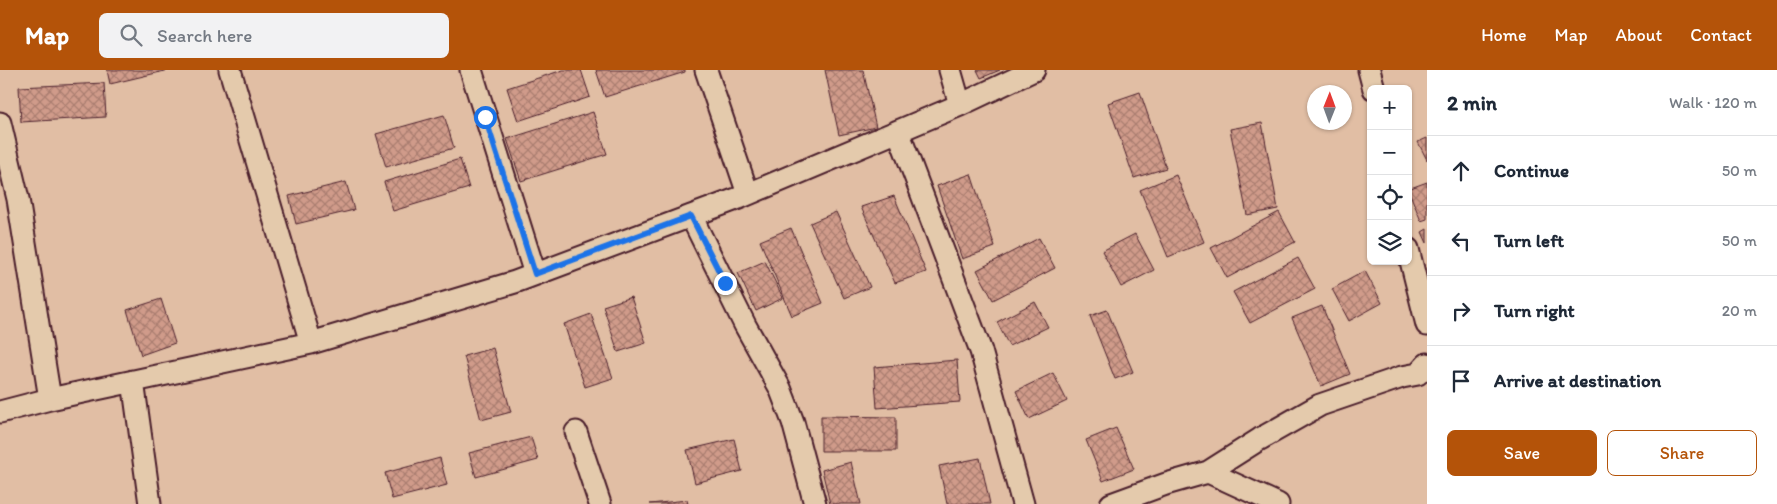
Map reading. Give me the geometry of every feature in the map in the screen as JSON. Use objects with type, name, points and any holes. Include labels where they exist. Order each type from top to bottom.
[{"type":"street","points":[[230,70],[311,343]]},
{"type":"street","points":[[471,70],[535,274]]},
{"type":"street","points":[[706,70],[748,194]]},
{"type":"street","points":[[950,70],[960,105]]},
{"type":"street","points":[[0,412],[50,399],[311,343],[515,282],[748,194],[960,105],[1034,70]]},
{"type":"street","points":[[1369,70],[1373,85]]},
{"type":"street","points":[[0,123],[18,200],[50,399]]},
{"type":"street","points":[[898,131],[981,350],[1023,504]]},
{"type":"street","points":[[691,216],[745,325],[780,388],[793,422],[814,504]]},
{"type":"street","points":[[1412,265],[1427,324]]},
{"type":"street","points":[[1111,504],[1166,484],[1208,472],[1260,439],[1320,405],[1402,377],[1418,374],[1427,364]]},
{"type":"street","points":[[133,382],[150,504]]},
{"type":"street","points":[[576,432],[600,504]]},
{"type":"street","points":[[1208,472],[1278,504]]},
{"type":"building","points":[[107,70],[169,70],[110,84]]},
{"type":"building","points":[[563,70],[581,70],[590,97],[518,121],[507,88]]},
{"type":"building","points":[[596,70],[685,70],[685,72],[605,97]]},
{"type":"building","points":[[825,70],[863,70],[876,127],[839,135]]},
{"type":"building","points":[[977,70],[1000,70],[981,78]]},
{"type":"building","points":[[104,83],[106,117],[21,122],[19,87]]},
{"type":"building","points":[[1140,92],[1166,168],[1134,178],[1108,103]]},
{"type":"building","points":[[593,112],[607,154],[521,181],[507,139]]},
{"type":"building","points":[[444,115],[454,148],[386,167],[376,134]]},
{"type":"building","points":[[1262,123],[1278,209],[1247,215],[1230,129]]},
{"type":"building","points":[[1427,138],[1427,160],[1418,142]]},
{"type":"building","points":[[460,159],[469,188],[393,211],[384,182]]},
{"type":"building","points":[[971,174],[995,247],[962,259],[937,186]]},
{"type":"building","points":[[1176,175],[1204,242],[1168,257],[1140,190]]},
{"type":"building","points":[[346,182],[354,210],[296,224],[289,196]]},
{"type":"building","points":[[1427,182],[1427,219],[1421,221],[1412,199],[1412,188]]},
{"type":"building","points":[[894,196],[926,272],[895,283],[861,207]]},
{"type":"building","points":[[836,212],[870,287],[844,298],[810,223]]},
{"type":"building","points":[[1279,212],[1295,242],[1227,278],[1211,248]]},
{"type":"building","points":[[791,228],[823,303],[792,316],[760,241]]},
{"type":"building","points":[[1427,229],[1427,243],[1422,232]]},
{"type":"building","points":[[1135,234],[1154,270],[1121,287],[1102,251]]},
{"type":"building","points":[[1039,238],[1055,268],[993,300],[977,270]]},
{"type":"building","points":[[1298,258],[1315,289],[1250,323],[1233,292]]},
{"type":"building","points":[[765,261],[783,298],[756,311],[738,273]]},
{"type":"building","points":[[1365,271],[1382,303],[1349,321],[1332,289]]},
{"type":"building","points":[[631,297],[646,343],[618,352],[603,306]]},
{"type":"building","points":[[161,299],[175,343],[141,355],[127,310]]},
{"type":"building","points":[[1035,302],[1048,327],[1009,346],[997,322]]},
{"type":"building","points":[[1322,306],[1350,374],[1321,386],[1292,318]]},
{"type":"building","points":[[1107,310],[1133,372],[1115,379],[1090,316]]},
{"type":"building","points":[[591,314],[613,378],[585,387],[564,324]]},
{"type":"building","points":[[493,348],[511,412],[481,420],[464,356]]},
{"type":"building","points":[[957,360],[960,402],[877,408],[874,367]]},
{"type":"building","points":[[1053,373],[1067,401],[1029,419],[1016,391]]},
{"type":"building","points":[[821,416],[896,417],[896,451],[821,451]]},
{"type":"building","points":[[1116,428],[1134,469],[1103,481],[1086,440]]},
{"type":"building","points":[[531,437],[538,460],[476,477],[469,453]]},
{"type":"building","points":[[734,439],[742,471],[695,483],[687,450]]},
{"type":"building","points":[[440,458],[447,485],[392,499],[385,473]]},
{"type":"building","points":[[980,458],[990,504],[947,504],[939,466]]},
{"type":"building","points":[[851,462],[861,504],[830,504],[822,470]]},
{"type":"building","points":[[687,500],[688,504],[650,504]]},
{"type":"route","points":[[485,117],[535,274],[691,216],[725,283]]}]
